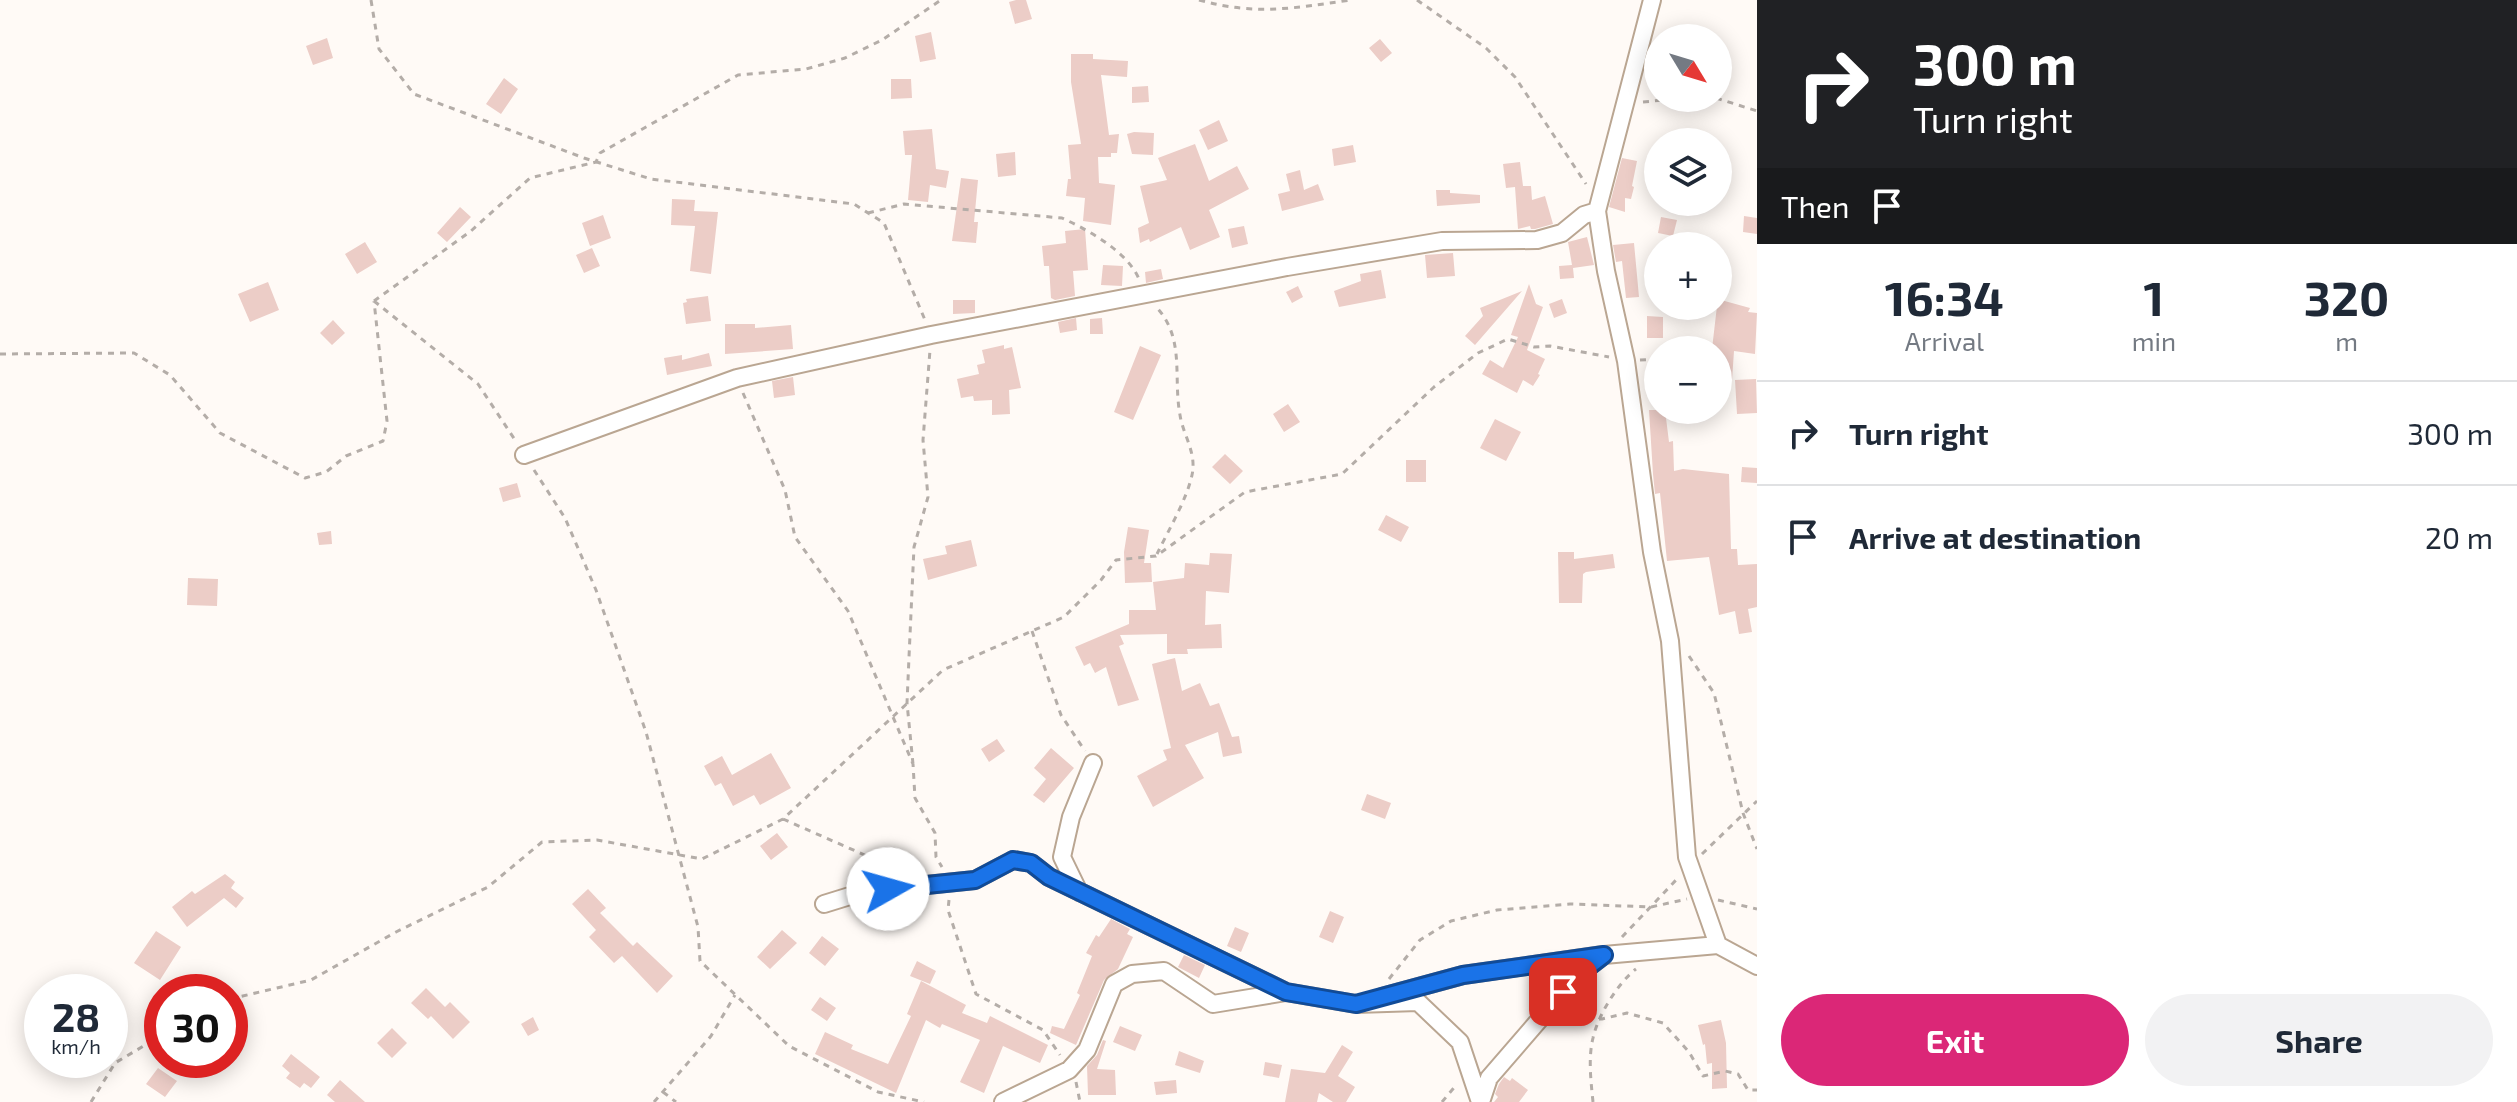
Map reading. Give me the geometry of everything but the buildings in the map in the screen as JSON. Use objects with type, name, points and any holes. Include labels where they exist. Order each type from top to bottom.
[{"type":"street","points":[[1652,0],[1597,206],[1606,271],[1626,361],[1652,552],[1670,641],[1687,857],[1718,945]]},
{"type":"street","points":[[524,455],[737,378],[931,335],[1287,267],[1427,244],[1537,240],[1562,233],[1597,206]]},
{"type":"street","points":[[1079,892],[1062,857],[1071,817],[1093,763]]},
{"type":"street","points":[[824,904],[866,891],[975,880],[1013,860],[1031,863],[1049,877],[1286,992],[1356,1004],[1418,1002],[1460,1042],[1480,1102]]},
{"type":"street","points":[[1356,1004],[1463,975],[1604,955],[1718,945],[1757,966]]},
{"type":"street","points":[[1480,1102],[1489,1078],[1578,975],[1604,955]]},
{"type":"street","points":[[1003,1102],[1069,1070],[1087,1050],[1114,984],[1132,974],[1164,971],[1213,1004],[1286,992]]},
{"type":"path","points":[[371,0],[379,49],[414,94],[596,162],[651,179],[854,204],[884,223],[931,335],[923,440],[928,497],[914,547],[907,703],[915,798],[935,833],[936,857],[948,910],[976,994],[1043,1030],[1069,1070]]},
{"type":"path","points":[[596,162],[600,153],[738,75],[806,69],[845,58],[882,40],[941,0]]},
{"type":"path","points":[[1199,0],[1271,12],[1351,0]]},
{"type":"path","points":[[1417,0],[1486,48],[1515,77],[1597,206]]},
{"type":"path","points":[[1623,109],[1644,101]]},
{"type":"path","points":[[1732,103],[1757,111]]},
{"type":"path","points":[[374,301],[471,231],[530,178],[596,162]]},
{"type":"path","points":[[0,354],[134,353],[170,375],[220,433],[305,478],[326,472],[346,456],[383,441],[387,421],[374,301]]},
{"type":"path","points":[[374,301],[478,384],[565,518],[596,590],[646,732],[698,927],[700,961],[789,1046],[878,1092],[924,1102]]},
{"type":"path","points":[[248,995],[311,980],[396,932],[488,887],[542,842],[597,840],[702,859],[783,819],[943,670],[1064,617],[1116,560],[1156,556],[1245,492],[1342,474],[1434,387],[1478,353],[1508,339],[1534,347],[1550,346],[1626,361],[1644,360]]},
{"type":"path","points":[[737,378],[785,490],[795,537],[848,611],[913,764]]},
{"type":"path","points":[[1032,631],[1061,715],[1093,763]]},
{"type":"path","points":[[1670,641],[1693,659],[1714,693],[1743,813],[1757,849]]},
{"type":"path","points":[[783,819],[871,859],[941,882]]},
{"type":"path","points":[[1377,998],[1396,968],[1420,940],[1451,921],[1497,910],[1570,904],[1651,907],[1701,897],[1757,909]]},
{"type":"path","points":[[1593,1102],[1593,1038],[1619,983],[1657,951]]},
{"type":"path","points":[[654,1102],[711,1036],[735,995]]},
{"type":"path","points":[[1533,1027],[1556,1020],[1602,1019],[1627,1013],[1663,1023],[1689,1052],[1703,1076],[1725,1071],[1738,1074],[1748,1090],[1757,1090]]},
{"type":"path","points":[[91,1102],[115,1063],[144,1046]]},
{"type":"path","points":[[1442,1102],[1469,1069]]},
{"type":"path","points":[[663,1092],[676,1102]]},
{"type":"route","points":[[888,889],[975,880],[1013,860],[1031,863],[1049,877],[1286,992],[1356,1004],[1463,975],[1604,955],[1578,975],[1563,992]]}]
